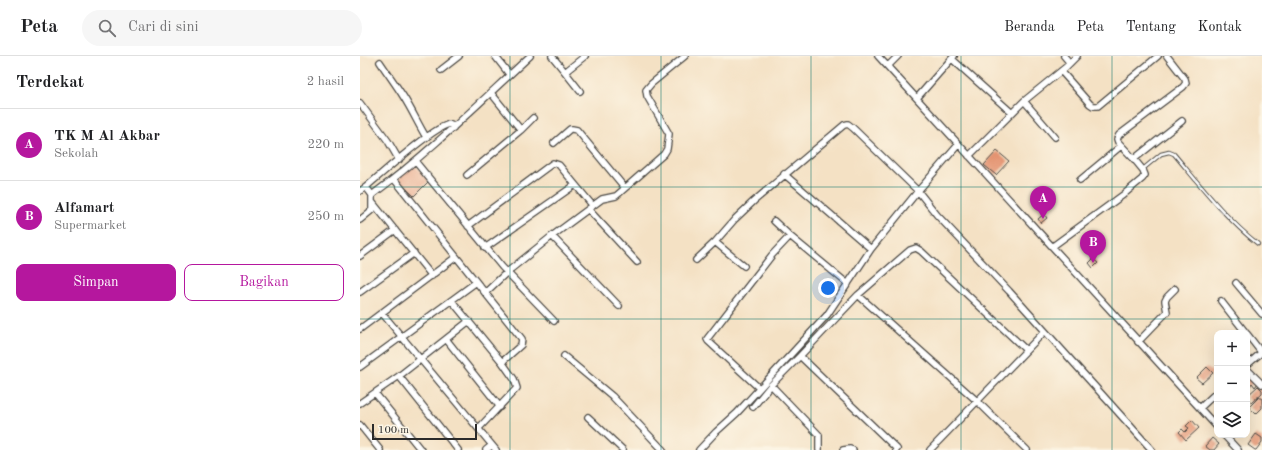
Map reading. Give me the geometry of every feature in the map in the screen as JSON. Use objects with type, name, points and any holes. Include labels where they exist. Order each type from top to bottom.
[{"type":"street","points":[[441,70],[459,56]]},
{"type":"street","points":[[495,56],[509,74]]},
{"type":"street","points":[[372,195],[394,179],[453,128],[530,56]]},
{"type":"street","points":[[552,56],[580,91]]},
{"type":"street","points":[[566,72],[585,56]]},
{"type":"street","points":[[485,293],[552,236],[605,198],[616,196],[667,149],[669,134],[647,96],[646,90],[651,84],[685,56]]},
{"type":"street","points":[[878,56],[1214,424]]},
{"type":"street","points":[[888,66],[898,56]]},
{"type":"street","points":[[1064,56],[1070,63]]},
{"type":"street","points":[[969,156],[1024,101],[1077,56]]},
{"type":"street","points":[[1061,71],[1090,104],[1096,106],[1100,105],[1158,56]]},
{"type":"street","points":[[1053,246],[1123,195],[1145,175],[1143,170],[1121,146],[1117,139],[1119,135],[1185,84],[1185,79],[1167,56]]},
{"type":"street","points":[[916,98],[953,57],[1012,113]]},
{"type":"street","points":[[380,62],[403,95],[415,120],[426,137]]},
{"type":"street","points":[[491,93],[521,130]]},
{"type":"street","points":[[1024,101],[1054,137]]},
{"type":"street","points":[[360,103],[388,141],[399,160]]},
{"type":"street","points":[[467,175],[521,130],[533,118]]},
{"type":"street","points":[[1134,159],[1182,121]]},
{"type":"street","points":[[360,191],[426,137],[446,124],[451,124],[453,128]]},
{"type":"street","points":[[696,260],[735,219],[784,174],[839,128],[848,124],[918,191],[937,215],[1046,331],[1152,450]]},
{"type":"street","points":[[554,143],[570,129],[577,130],[625,188]]},
{"type":"street","points":[[699,450],[737,413],[827,315],[871,249],[958,145]]},
{"type":"street","points":[[1080,180],[1121,146]]},
{"type":"street","points":[[415,161],[485,248],[554,321]]},
{"type":"street","points":[[468,226],[553,163],[559,165],[591,208],[637,262]]},
{"type":"street","points":[[784,174],[871,249]]},
{"type":"street","points":[[394,179],[475,283],[485,293],[522,340],[521,345],[502,362]]},
{"type":"street","points":[[485,248],[575,185]]},
{"type":"street","points":[[360,220],[371,212],[373,203],[372,195],[366,187]]},
{"type":"street","points":[[373,203],[432,276]]},
{"type":"street","points":[[774,221],[848,284]]},
{"type":"street","points":[[360,256],[395,230]]},
{"type":"street","points":[[552,236],[619,306]]},
{"type":"street","points":[[759,388],[708,341],[707,338],[772,255],[790,236]]},
{"type":"street","points":[[714,242],[744,266]]},
{"type":"street","points":[[752,407],[771,385],[858,295],[910,250],[918,249],[1026,350]]},
{"type":"street","points":[[360,292],[414,253]]},
{"type":"street","points":[[360,329],[456,257]]},
{"type":"street","points":[[360,367],[475,283]]},
{"type":"street","points":[[1236,283],[1262,314]]},
{"type":"street","points":[[1138,342],[1168,312],[1165,301],[1167,297],[1176,289]]},
{"type":"street","points":[[858,295],[977,401],[1027,450]]},
{"type":"street","points":[[452,300],[502,362],[514,379],[517,388],[479,428]]},
{"type":"street","points":[[1221,301],[1244,330]]},
{"type":"street","points":[[382,313],[479,428],[493,448],[486,450]]},
{"type":"street","points":[[360,404],[399,376],[469,321]]},
{"type":"street","points":[[930,450],[1046,331]]},
{"type":"street","points":[[1250,338],[1262,352],[1250,362]]},
{"type":"street","points":[[446,339],[500,407]]},
{"type":"street","points":[[564,356],[612,396],[663,450]]},
{"type":"street","points":[[800,356],[897,450]]},
{"type":"street","points":[[1250,371],[1262,384]]},
{"type":"street","points":[[399,376],[458,450]]},
{"type":"street","points":[[771,385],[819,435],[819,450]]},
{"type":"street","points":[[374,393],[421,450]]},
{"type":"street","points":[[1200,408],[1214,395]]},
{"type":"street","points":[[588,417],[623,450]]},
{"type":"street","points":[[360,425],[380,450]]},
{"type":"street","points":[[1227,438],[1238,450]]},
{"type":"street","points":[[843,450],[853,450]]},
{"type":"lane","points":[[1143,170],[1161,154],[1169,152],[1174,154],[1231,220],[1247,236],[1258,244]]},
{"type":"building","points":[[997,151],[1009,161],[996,175],[984,165]]},
{"type":"building","points":[[413,164],[430,180],[414,196],[397,180]]},
{"type":"building","points":[[1044,214],[1047,218],[1041,223],[1038,219]]},
{"type":"building","points":[[1093,259],[1098,263],[1093,268],[1089,263]]},
{"type":"building","points":[[1207,367],[1213,373],[1202,383],[1196,378]]},
{"type":"building","points":[[1250,376],[1258,383],[1255,387],[1252,383],[1250,386]]},
{"type":"building","points":[[1258,386],[1262,390],[1262,393],[1251,403],[1250,393]]},
{"type":"building","points":[[1259,397],[1262,399],[1262,408],[1256,414],[1250,406]]},
{"type":"building","points":[[1192,420],[1199,428],[1186,440],[1179,432],[1182,429],[1185,432],[1189,428],[1186,426]]},
{"type":"building","points":[[1256,434],[1262,438],[1262,442],[1255,450],[1248,445]]},
{"type":"building","points":[[1212,438],[1219,444],[1214,450],[1210,450],[1205,446]]},
{"type":"place","name":"TK M Al Akbar","points":[[1043,219]]},
{"type":"place","name":"Alfamart","points":[[1093,263]]}]
